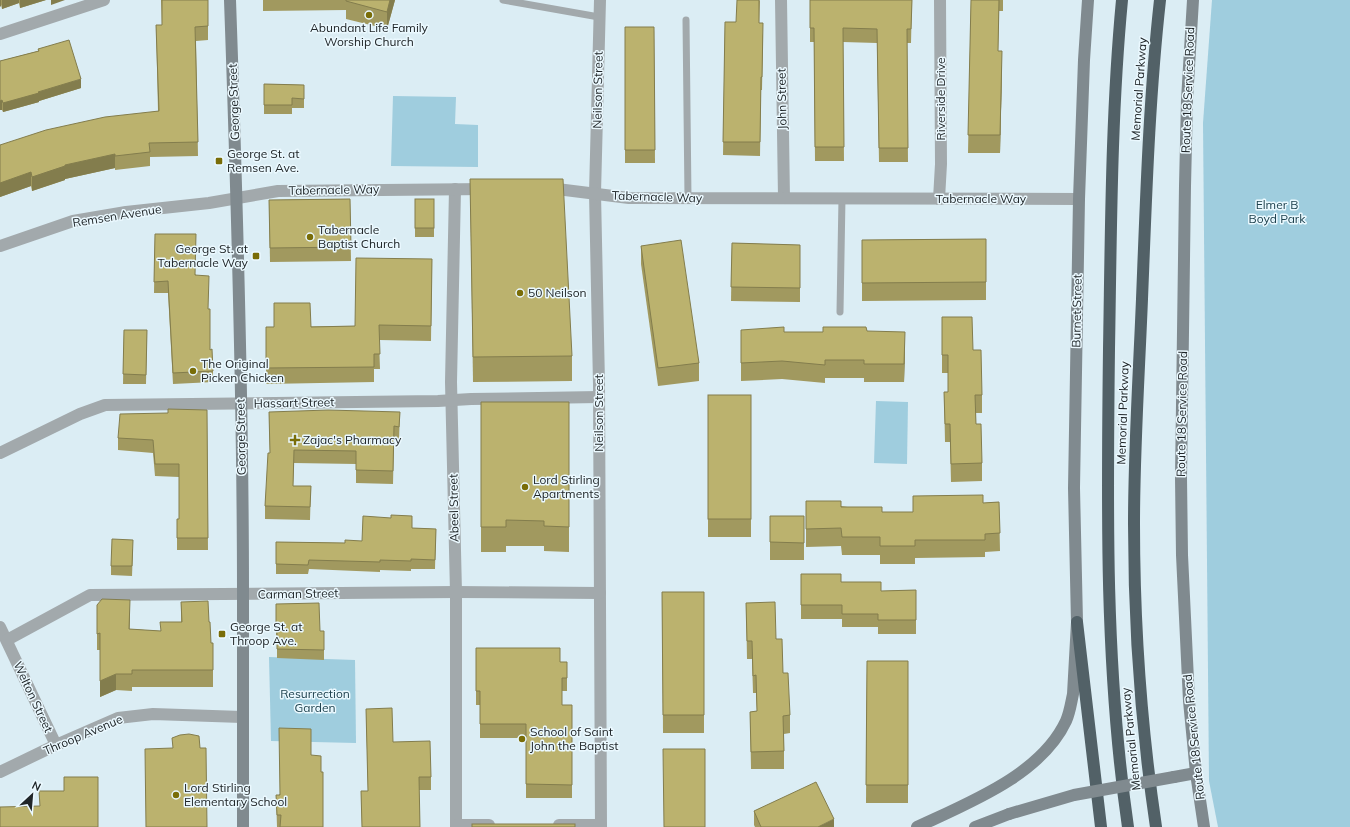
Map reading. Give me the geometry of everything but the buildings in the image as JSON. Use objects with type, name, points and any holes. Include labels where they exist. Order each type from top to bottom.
[{"type":"highway","name":"Memorial Parkway","points":[[1122,0],[1115,82],[1112,162],[1108,535],[1109,615],[1114,698],[1120,765],[1128,827]]},
{"type":"highway","name":"Memorial Parkway","points":[[1156,827],[1146,751],[1138,669],[1134,522],[1136,424],[1149,144],[1153,72],[1160,0]]},
{"type":"highway","points":[[1077,622],[1101,827]]},
{"type":"main road","name":"George Street","points":[[230,0],[241,404],[243,827]]},
{"type":"main road","name":"Burnet Street","points":[[917,827],[1004,784],[1035,760],[1057,736],[1063,727],[1069,712],[1073,694],[1077,622],[1074,488],[1079,199],[1084,60],[1088,0]]},
{"type":"main road","name":"Route 18 Service Road","points":[[1193,0],[1187,100],[1181,478],[1182,555],[1186,663],[1196,773],[1204,827]]},
{"type":"main road","points":[[976,827],[1051,800],[1080,793],[1196,773]]},
{"type":"street","points":[[0,34],[104,0]]},
{"type":"street","name":"Neilson Street","points":[[600,0],[595,194],[599,398],[602,826]]},
{"type":"street","name":"John Street","points":[[781,0],[784,198]]},
{"type":"street","name":"Riverside Drive","points":[[939,199],[941,164],[940,0]]},
{"type":"street","name":"Tabernacle Way","points":[[236,198],[278,191],[501,188]]},
{"type":"street","name":"Tabernacle Way","points":[[539,188],[554,188],[629,198],[1079,199]]},
{"type":"street","name":"Abeel Street","points":[[455,189],[450,382],[452,400],[456,592],[456,826]]},
{"type":"street","name":"Remsen Avenue","points":[[0,246],[73,221],[126,212],[209,203],[236,198]]},
{"type":"street","name":"Hassart Street","points":[[0,453],[80,414],[105,405],[599,398]]},
{"type":"street","name":"Carman Street","points":[[7,640],[90,595],[456,592],[600,593]]},
{"type":"street","name":"Welton Street","points":[[0,627],[56,745]]},
{"type":"street","name":"Throop Avenue","points":[[0,772],[56,745],[118,718],[153,714],[242,717]]},
{"type":"street","points":[[456,826],[501,825]]},
{"type":"street","points":[[547,825],[602,826]]},
{"type":"lane","points":[[503,0],[537,3],[599,17]]},
{"type":"lane","points":[[686,20],[688,198]]},
{"type":"lane","points":[[840,312],[842,198]]},
{"type":"green space","name":"Elmer B Boyd Park","points":[[1212,0],[1350,0],[1350,827],[1218,827],[1209,781],[1203,123]]},
{"type":"green space","points":[[393,96],[456,97],[455,124],[478,125],[478,167],[391,166]]},
{"type":"green space","points":[[876,401],[908,402],[907,464],[874,463]]},
{"type":"green space","name":"Resurrection Garden","points":[[269,657],[355,660],[356,743],[271,741]]},
{"type":"place","name":"Abundant Life Family Worship Church","points":[[369,15]]},
{"type":"place","name":"George St. at Remsen Ave.","points":[[219,161]]},
{"type":"place","name":"Tabernacle Baptist Church","points":[[310,237]]},
{"type":"place","name":"George St. at Tabernacle Way","points":[[256,256]]},
{"type":"place","name":"50 Neilson","points":[[520,293]]},
{"type":"place","name":"The Original Picken Chicken","points":[[193,371]]},
{"type":"place","name":"Zajac's Pharmacy","points":[[295,440]]},
{"type":"place","name":"Lord Stirling Apartments","points":[[525,487]]},
{"type":"place","name":"George St. at Throop Ave.","points":[[222,634]]},
{"type":"place","name":"School of Saint John the Baptist","points":[[522,739]]},
{"type":"place","name":"Lord Stirling Elementary School","points":[[176,795]]}]
